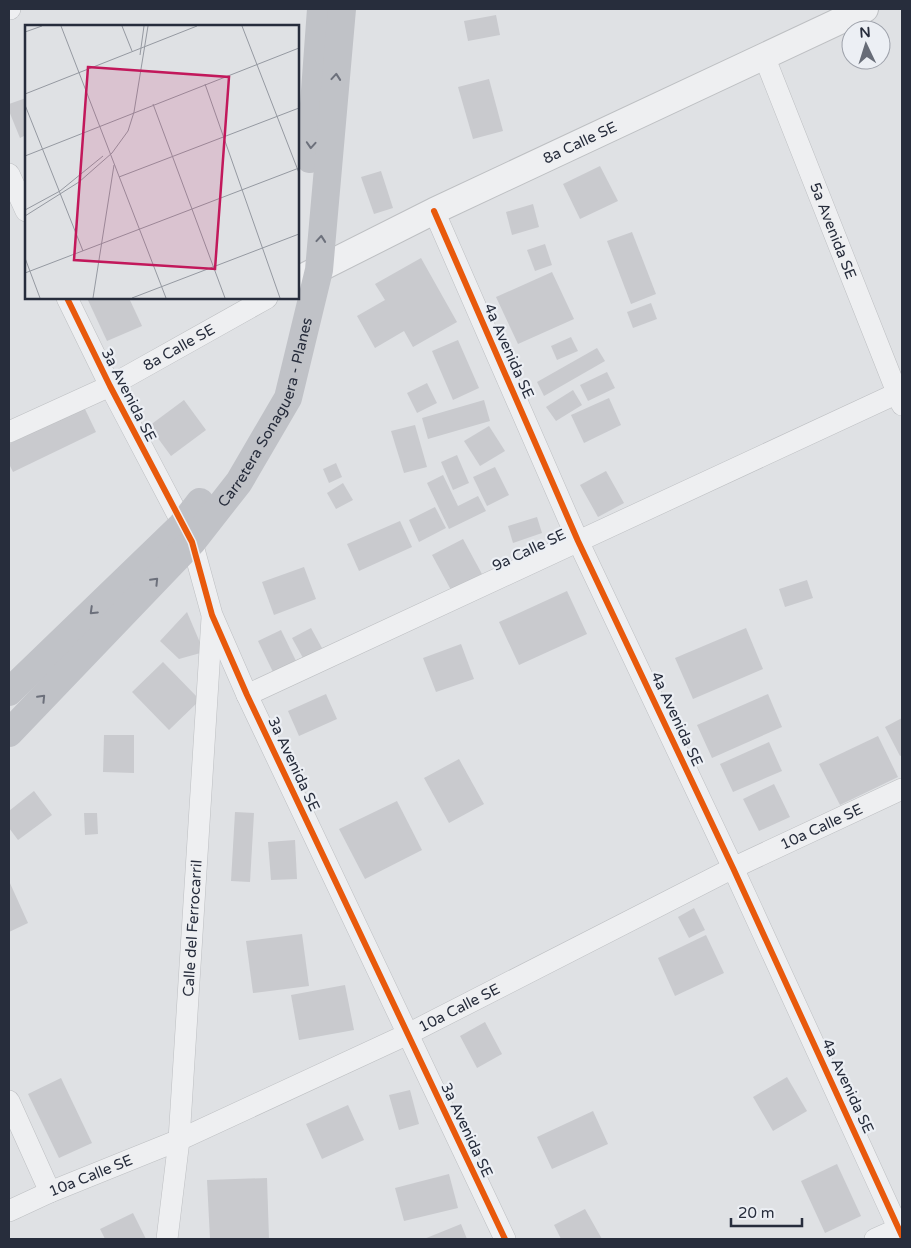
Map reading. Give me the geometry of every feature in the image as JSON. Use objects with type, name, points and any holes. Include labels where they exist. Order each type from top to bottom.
[{"type":"main road","name":"Carretera Sonaguera - Planes","points":[[302,283],[321,9]]},
{"type":"main road","name":"Carretera Sonaguera - Planes","points":[[9,733],[187,534],[239,482],[288,398],[302,283],[342,9]]},
{"type":"main road","name":"Carretera Sonaguera - Planes","points":[[9,692],[187,534],[271,391],[297,299]]},
{"type":"street","name":"8a Calle SE","points":[[302,283],[434,211],[865,9]]},
{"type":"street","name":"5a Avenida SE","points":[[764,56],[901,397]]},
{"type":"street","points":[[9,174],[25,209]]},
{"type":"street","name":"4a Avenida SE","points":[[434,211],[578,541],[733,868],[901,1230]]},
{"type":"street","name":"3a Avenida SE","points":[[67,299],[110,386],[187,534],[212,615],[247,695],[505,1239]]},
{"type":"street","name":"8a Calle SE","points":[[9,432],[110,386],[264,299]]},
{"type":"street","name":"9a Calle SE","points":[[247,695],[578,541],[901,397]]},
{"type":"street","name":"Calle del Ferrocarril","points":[[167,1239],[179,1140],[212,615]]},
{"type":"street","name":"10a Calle SE","points":[[9,1210],[179,1140],[408,1034],[733,868],[902,789]]},
{"type":"street","points":[[9,1102],[50,1192]]},
{"type":"street","points":[[875,1239],[901,1230]]},
{"type":"building","points":[[496,15],[500,35],[468,41],[464,21]]},
{"type":"building","points":[[489,79],[503,131],[473,139],[458,87]]},
{"type":"building","points":[[25,98],[25,136],[20,138],[9,111],[9,104]]},
{"type":"building","points":[[600,166],[618,201],[580,219],[563,184]]},
{"type":"building","points":[[381,171],[393,208],[374,214],[361,177]]},
{"type":"building","points":[[533,204],[539,227],[512,235],[506,212]]},
{"type":"building","points":[[632,232],[656,294],[631,304],[607,241]]},
{"type":"building","points":[[545,244],[552,265],[535,271],[527,250]]},
{"type":"building","points":[[421,258],[457,322],[413,347],[404,331],[375,348],[357,316],[385,300],[375,284]]},
{"type":"building","points":[[552,272],[574,319],[518,344],[496,297]]},
{"type":"building","points":[[87,299],[129,299],[142,326],[107,341]]},
{"type":"building","points":[[651,303],[657,319],[633,328],[627,312]]},
{"type":"building","points":[[571,337],[578,351],[557,360],[551,346]]},
{"type":"building","points":[[458,340],[479,388],[453,400],[432,351]]},
{"type":"building","points":[[597,348],[605,361],[544,396],[537,382]]},
{"type":"building","points":[[607,372],[615,388],[588,401],[580,385]]},
{"type":"building","points":[[427,383],[437,403],[417,413],[407,393]]},
{"type":"building","points":[[573,390],[582,405],[556,421],[546,407]]},
{"type":"building","points":[[609,398],[621,425],[584,443],[571,415]]},
{"type":"building","points":[[184,400],[206,430],[171,456],[149,426]]},
{"type":"building","points":[[484,400],[490,421],[428,439],[422,418]]},
{"type":"building","points":[[84,407],[96,432],[13,472],[9,464],[9,444]]},
{"type":"building","points":[[415,425],[427,467],[404,473],[391,431]]},
{"type":"building","points":[[489,426],[505,451],[480,466],[464,441]]},
{"type":"building","points":[[457,455],[469,483],[453,490],[441,462]]},
{"type":"building","points":[[336,463],[342,477],[329,483],[323,469]]},
{"type":"building","points":[[495,467],[509,495],[487,506],[473,477]]},
{"type":"building","points":[[606,471],[624,503],[598,517],[580,485]]},
{"type":"building","points":[[443,475],[458,506],[478,496],[486,511],[449,529],[427,483]]},
{"type":"building","points":[[343,483],[353,500],[336,509],[327,493]]},
{"type":"building","points":[[435,507],[446,528],[419,542],[409,520]]},
{"type":"building","points":[[537,517],[542,533],[513,543],[508,526]]},
{"type":"building","points":[[400,521],[412,547],[359,571],[347,544]]},
{"type":"building","points":[[463,539],[482,574],[451,590],[432,555]]},
{"type":"building","points":[[304,567],[316,599],[274,615],[262,582]]},
{"type":"building","points":[[807,580],[813,598],[785,607],[779,589]]},
{"type":"building","points":[[567,591],[587,634],[519,665],[499,622]]},
{"type":"building","points":[[187,612],[204,652],[179,659],[160,641]]},
{"type":"building","points":[[311,628],[322,648],[303,658],[292,638]]},
{"type":"building","points":[[746,628],[763,669],[693,699],[675,658]]},
{"type":"building","points":[[281,630],[296,661],[273,672],[258,641]]},
{"type":"building","points":[[461,644],[474,679],[436,692],[423,658]]},
{"type":"building","points":[[163,662],[200,700],[169,730],[132,692]]},
{"type":"building","points":[[326,694],[337,719],[299,736],[288,711]]},
{"type":"building","points":[[768,694],[782,727],[712,758],[697,725]]},
{"type":"building","points":[[902,718],[902,755],[900,756],[885,727]]},
{"type":"building","points":[[104,735],[134,735],[134,773],[103,772]]},
{"type":"building","points":[[878,736],[898,777],[840,805],[819,764]]},
{"type":"building","points":[[769,742],[782,771],[733,792],[720,764]]},
{"type":"building","points":[[459,759],[484,804],[449,823],[424,778]]},
{"type":"building","points":[[774,784],[790,817],[759,831],[743,799]]},
{"type":"building","points":[[34,791],[52,815],[18,840],[9,828],[9,811]]},
{"type":"building","points":[[397,801],[422,850],[365,879],[339,829]]},
{"type":"building","points":[[235,812],[254,813],[250,882],[231,881]]},
{"type":"building","points":[[84,813],[97,813],[98,834],[85,835]]},
{"type":"building","points":[[295,840],[297,879],[271,880],[268,842]]},
{"type":"building","points":[[9,881],[28,923],[9,932]]},
{"type":"building","points":[[694,908],[705,930],[689,938],[678,917]]},
{"type":"building","points":[[302,934],[309,986],[253,993],[246,941]]},
{"type":"building","points":[[706,935],[724,973],[675,996],[658,958]]},
{"type":"building","points":[[345,985],[354,1030],[299,1040],[291,995]]},
{"type":"building","points":[[485,1022],[502,1054],[477,1068],[460,1036]]},
{"type":"building","points":[[787,1077],[807,1111],[773,1131],[753,1097]]},
{"type":"building","points":[[61,1078],[92,1143],[59,1158],[28,1094]]},
{"type":"building","points":[[410,1090],[419,1124],[399,1130],[389,1095]]},
{"type":"building","points":[[348,1105],[364,1140],[322,1159],[306,1124]]},
{"type":"building","points":[[593,1111],[608,1144],[552,1169],[537,1137]]},
{"type":"building","points":[[837,1164],[861,1216],[825,1233],[801,1181]]},
{"type":"building","points":[[449,1174],[458,1208],[404,1221],[395,1188]]},
{"type":"building","points":[[267,1178],[269,1239],[210,1239],[207,1180]]},
{"type":"building","points":[[585,1209],[602,1239],[561,1239],[554,1225]]},
{"type":"building","points":[[133,1213],[146,1239],[105,1239],[100,1229]]},
{"type":"building","points":[[461,1224],[467,1239],[424,1239]]},
{"type":"cycle path","points":[[434,211],[578,541],[733,868],[902,1236]]},
{"type":"cycle path","points":[[67,299],[110,386],[192,542],[212,615],[247,695],[505,1239]]}]
